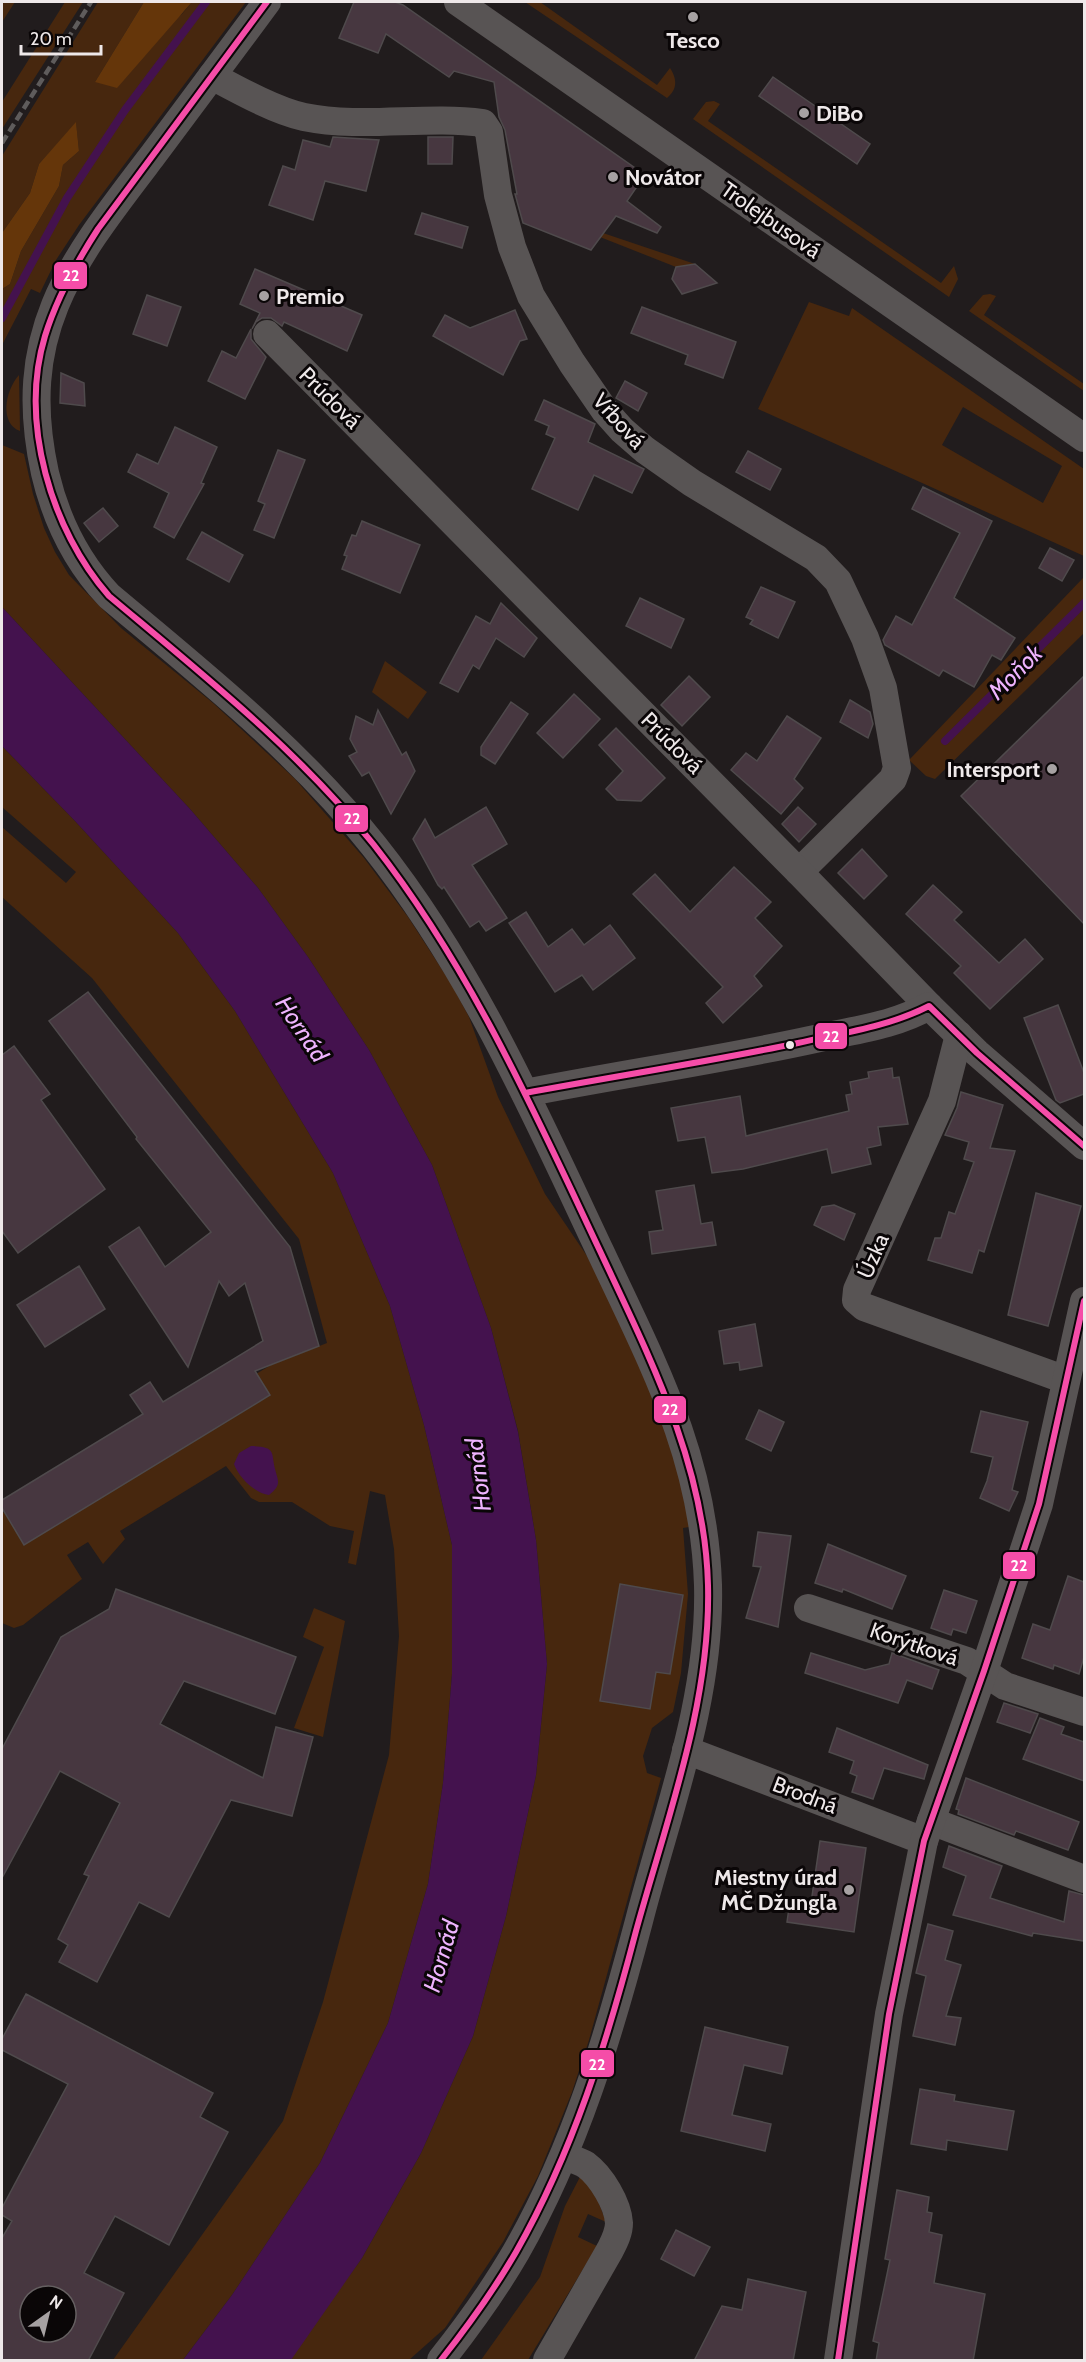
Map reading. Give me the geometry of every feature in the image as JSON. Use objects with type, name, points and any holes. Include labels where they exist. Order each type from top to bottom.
[{"type":"street","points":[[267,2],[84,247],[53,307],[44,337],[38,375],[37,412],[39,445],[55,508],[66,536],[93,580],[222,690],[299,762],[372,843],[419,907],[461,973],[525,1093],[664,1388],[686,1448],[697,1492],[708,1586],[706,1640],[698,1696],[686,1750],[608,2030],[564,2156],[516,2251],[495,2286],[441,2361]]},
{"type":"street","name":"Trolejbusová","points":[[458,2],[1084,438]]},
{"type":"street","name":"Vŕbová","points":[[212,76],[253,96],[310,118],[483,123],[489,132],[498,195],[512,247],[531,296],[605,411],[622,430],[669,468],[816,558],[838,580],[865,638],[883,688],[889,710],[897,768],[893,778],[799,872]]},
{"type":"street","name":"Prúdová","points":[[267,334],[958,1035],[1084,1146]]},
{"type":"street","points":[[525,1093],[894,1022],[912,1016],[929,1006]]},
{"type":"street","name":"Úzka","points":[[958,1035],[942,1101],[857,1290],[856,1300],[864,1307],[1066,1380]]},
{"type":"street","points":[[838,2361],[889,2014],[928,1831],[1039,1504],[1084,1301]]},
{"type":"street","name":"Korýtková","points":[[807,1608],[967,1661],[1005,1686],[1084,1712]]},
{"type":"street","name":"Brodná","points":[[686,1750],[928,1831],[1084,1879]]},
{"type":"street","points":[[547,2361],[610,2250],[618,2232],[619,2222],[611,2198],[599,2177],[586,2164],[564,2156]]},
{"type":"shaded area","points":[[2,2],[15,2],[2,22]]},
{"type":"shaded area","points":[[65,2],[83,2],[2,129],[2,102]]},
{"type":"shaded area","points":[[98,2],[144,2],[95,82],[182,14],[192,2],[246,2],[79,225],[56,260],[40,293],[31,289],[2,345],[2,289],[10,284],[21,251],[59,186],[63,165],[79,151],[76,123],[39,164],[30,193],[2,233],[2,156]]},
{"type":"shaded area","points":[[144,2],[192,2],[117,88],[95,82]]},
{"type":"shaded area","points":[[525,2],[540,2],[657,85],[670,68],[675,80],[673,91],[667,98]]},
{"type":"shaded area","points":[[714,101],[720,104],[708,121],[941,283],[954,266],[958,279],[949,297],[693,119],[706,102]]},
{"type":"shaded area","points":[[76,122],[79,151],[63,165],[59,186],[21,251],[10,284],[2,289],[2,233],[30,193],[39,164]]},
{"type":"shaded area","points":[[603,233],[695,264],[676,267],[600,237]]},
{"type":"shaded area","points":[[983,295],[996,296],[984,315],[1084,384],[1084,391],[969,311]]},
{"type":"shaded area","points":[[809,302],[849,316],[852,308],[1084,469],[1084,556],[758,409]],"holes":[[[963,407],[1062,466],[1043,503],[942,445]]]},
{"type":"shaded area","points":[[19,375],[20,431],[9,422],[6,407],[10,390]]},
{"type":"shaded area","points":[[2,445],[24,454],[44,528],[69,575],[121,628],[213,703],[295,779],[364,858],[408,917],[452,985],[469,1017],[498,1097],[545,1194],[587,1256],[686,1448],[702,1525],[683,1528],[688,1594],[681,1673],[673,1712],[652,1728],[643,1756],[647,1773],[661,1778],[589,2040],[572,2092],[538,2176],[503,2242],[445,2328],[409,2360],[288,2360],[362,2258],[421,2153],[473,2036],[506,1916],[536,1775],[547,1664],[536,1540],[518,1431],[491,1328],[432,1165],[369,1050],[308,957],[258,888],[190,809],[2,607]]},
{"type":"shaded area","points":[[1084,577],[1084,633],[935,779],[926,776],[909,760]]},
{"type":"shaded area","points":[[385,661],[427,692],[408,719],[372,692]]},
{"type":"shaded area","points":[[2,746],[178,933],[235,1011],[333,1173],[390,1306],[424,1425],[452,1545],[452,1674],[443,1783],[428,1884],[388,2023],[320,2163],[232,2295],[183,2360],[113,2360],[283,2121],[323,2002],[389,1755],[399,1636],[394,1549],[385,1495],[370,1491],[356,1565],[348,1563],[354,1531],[330,1526],[292,1502],[259,1502],[251,1498],[226,1466],[120,1531],[125,1539],[103,1564],[88,1542],[67,1555],[82,1579],[23,1625],[14,1628],[2,1623],[2,1514],[4,1512],[24,1545],[269,1396],[256,1374],[271,1365],[327,1343],[299,1239],[92,978],[2,897],[2,827],[66,883],[76,872],[2,807]]},
{"type":"shaded area","points":[[314,1608],[345,1621],[323,1737],[294,1728],[324,1647],[303,1637]]},
{"type":"shaded area","points":[[582,2173],[592,2185],[606,2222],[588,2214],[578,2237],[597,2246],[528,2360],[481,2360],[540,2277],[565,2206]]},
{"type":"water","name":"Hornád","points":[[2,607],[190,809],[258,888],[308,957],[369,1050],[432,1165],[491,1328],[518,1432],[536,1540],[547,1664],[536,1775],[506,1916],[473,2036],[421,2153],[362,2258],[291,2360],[183,2360],[232,2295],[320,2163],[388,2023],[428,1884],[443,1783],[452,1674],[452,1545],[424,1425],[390,1306],[333,1173],[235,1011],[178,933],[2,746]]},
{"type":"water","points":[[251,1446],[265,1447],[271,1451],[278,1483],[269,1495],[248,1484],[234,1464],[239,1453]]},
{"type":"building","points":[[354,2],[395,2],[403,5],[645,175],[627,201],[661,227],[657,233],[616,216],[591,250],[523,223],[515,194],[517,194],[505,130],[499,117],[494,82],[454,71],[449,77],[386,34],[378,53],[339,38]]},
{"type":"building","name":"DiBo","points":[[773,77],[870,144],[857,164],[759,96]]},
{"type":"building","points":[[333,137],[379,140],[366,191],[325,181],[313,220],[269,205],[283,166],[295,170],[303,140],[330,147]]},
{"type":"building","points":[[428,137],[453,137],[452,164],[428,164]]},
{"type":"building","points":[[422,213],[468,227],[462,248],[415,234]]},
{"type":"building","points":[[695,264],[717,283],[682,294],[672,279],[676,267]]},
{"type":"building","points":[[255,269],[362,315],[347,351],[284,322],[282,326],[271,318],[262,318],[252,329],[260,313],[240,304]]},
{"type":"building","points":[[147,295],[181,307],[167,346],[133,334]]},
{"type":"building","points":[[642,307],[736,342],[723,378],[685,364],[688,355],[631,333]]},
{"type":"building","points":[[515,310],[527,339],[520,341],[503,375],[433,336],[445,315],[470,328]]},
{"type":"building","points":[[251,329],[251,339],[266,357],[245,399],[208,381],[222,351],[236,358]]},
{"type":"building","points":[[61,373],[84,383],[85,406],[60,403]]},
{"type":"building","points":[[625,381],[647,393],[638,411],[616,398]]},
{"type":"building","points":[[544,400],[595,424],[588,442],[644,469],[632,493],[594,475],[578,510],[532,489],[555,438],[546,434],[549,426],[535,420]]},
{"type":"building","points":[[175,427],[217,447],[201,483],[204,484],[174,538],[154,527],[169,493],[128,472],[137,454],[158,464]]},
{"type":"building","points":[[278,450],[305,460],[274,538],[254,530],[265,504],[258,501]]},
{"type":"building","points":[[748,451],[781,469],[770,490],[736,472]]},
{"type":"building","points":[[923,487],[992,521],[954,598],[1015,638],[1001,660],[992,655],[974,687],[943,670],[939,676],[885,645],[883,640],[896,616],[912,625],[960,533],[912,509]]},
{"type":"building","points":[[103,508],[118,526],[99,542],[84,523]]},
{"type":"building","points":[[362,521],[420,545],[400,593],[342,569],[347,556],[344,555],[352,535],[356,536]]},
{"type":"building","points":[[202,532],[243,555],[229,582],[187,559]]},
{"type":"building","points":[[1050,548],[1074,560],[1062,581],[1039,568]]},
{"type":"building","points":[[761,587],[795,602],[778,638],[750,624],[753,620],[746,617]]},
{"type":"building","points":[[640,598],[684,619],[671,648],[626,626]]},
{"type":"building","points":[[501,603],[537,638],[524,657],[496,638],[479,669],[473,665],[458,692],[440,683],[476,616],[490,624]]},
{"type":"building","points":[[689,676],[710,697],[682,726],[661,705]]},
{"type":"building","points":[[1084,676],[1084,924],[961,796]]},
{"type":"building","points":[[574,694],[600,719],[563,758],[537,733]]},
{"type":"building","points":[[850,700],[870,712],[873,724],[868,738],[840,722]]},
{"type":"building","points":[[511,702],[528,714],[495,764],[481,755],[481,747]]},
{"type":"building","points":[[378,710],[402,755],[406,752],[415,771],[391,814],[369,772],[362,776],[349,756],[357,752],[350,739],[356,716],[373,725]]},
{"type":"building","points":[[787,716],[821,738],[794,779],[803,788],[781,814],[731,770],[746,753],[757,761]]},
{"type":"building","points":[[616,728],[665,778],[641,801],[617,800],[606,789],[623,771],[599,745]]},
{"type":"building","points":[[486,807],[507,844],[472,865],[507,918],[486,931],[479,921],[470,927],[444,887],[442,889],[438,885],[413,839],[425,819],[435,838]]},
{"type":"building","points":[[798,807],[816,824],[799,842],[782,824]]},
{"type":"building","points":[[862,849],[887,876],[864,899],[838,873]]},
{"type":"building","points":[[734,867],[771,902],[755,918],[782,946],[754,976],[762,986],[723,1023],[706,1003],[723,987],[633,894],[655,874],[690,912]]},
{"type":"building","points":[[933,885],[962,912],[954,920],[999,963],[1025,939],[1043,959],[990,1009],[954,973],[961,966],[906,914]]},
{"type":"building","points":[[526,912],[548,947],[572,929],[584,945],[610,925],[635,958],[593,990],[582,975],[555,992],[509,923]]},
{"type":"building","points":[[88,992],[290,1247],[319,1346],[255,1371],[270,1395],[24,1545],[2,1508],[2,1500],[143,1414],[130,1395],[150,1382],[163,1402],[263,1341],[245,1283],[229,1296],[219,1281],[188,1367],[109,1247],[139,1227],[165,1267],[211,1232],[136,1139],[137,1137],[49,1021]]},
{"type":"building","points":[[1058,1005],[1084,1073],[1084,1094],[1060,1103],[1056,1100],[1024,1018]]},
{"type":"building","points":[[14,1046],[50,1094],[41,1100],[105,1189],[18,1253],[2,1231],[2,1055]]},
{"type":"building","points":[[892,1068],[893,1078],[899,1077],[908,1124],[878,1127],[881,1145],[867,1148],[871,1164],[832,1173],[827,1149],[743,1169],[712,1173],[705,1137],[678,1141],[671,1108],[740,1096],[746,1136],[849,1111],[846,1095],[852,1094],[850,1082],[869,1078],[868,1072]]},
{"type":"building","points":[[961,1092],[1003,1105],[990,1148],[1015,1151],[984,1252],[979,1250],[972,1273],[928,1260],[935,1238],[941,1238],[949,1212],[955,1214],[974,1162],[964,1159],[969,1142],[945,1135],[957,1108]]},
{"type":"building","points":[[694,1185],[701,1224],[712,1222],[716,1245],[652,1254],[649,1232],[663,1230],[656,1191]]},
{"type":"building","points":[[1036,1193],[1081,1206],[1048,1326],[1008,1315]]},
{"type":"building","points":[[834,1205],[855,1214],[844,1240],[814,1225],[822,1207]]},
{"type":"building","points":[[79,1266],[105,1309],[45,1347],[17,1305]]},
{"type":"building","points":[[755,1324],[762,1366],[740,1370],[739,1362],[724,1364],[719,1331]]},
{"type":"building","points":[[759,1410],[784,1422],[771,1451],[746,1439]]},
{"type":"building","points":[[981,1411],[1028,1422],[1012,1490],[1018,1492],[1009,1511],[980,1498],[993,1457],[971,1452]]},
{"type":"building","points":[[758,1532],[791,1536],[778,1627],[746,1618],[761,1567],[753,1566]]},
{"type":"building","points":[[828,1544],[906,1576],[892,1609],[843,1589],[842,1592],[815,1583]]},
{"type":"building","points":[[1068,1576],[1084,1582],[1084,1657],[1079,1674],[1054,1665],[1053,1669],[1022,1658],[1033,1624],[1050,1630]]},
{"type":"building","points":[[620,1584],[683,1595],[670,1674],[656,1672],[650,1709],[600,1701]]},
{"type":"building","points":[[116,1589],[296,1657],[275,1714],[184,1681],[160,1724],[263,1778],[276,1727],[313,1737],[292,1816],[231,1800],[169,1917],[139,1902],[97,1982],[59,1962],[68,1945],[58,1939],[89,1876],[84,1874],[120,1803],[60,1771],[2,1878],[2,1749],[61,1637],[109,1609]]},
{"type":"building","points":[[944,1590],[977,1601],[966,1633],[953,1629],[951,1635],[931,1628]]},
{"type":"building","points":[[811,1653],[865,1670],[889,1664],[892,1653],[939,1670],[932,1689],[907,1680],[898,1703],[805,1673]]},
{"type":"building","points":[[1004,1703],[1038,1714],[1030,1733],[997,1722]]},
{"type":"building","points":[[1040,1718],[1064,1727],[1061,1734],[1084,1742],[1084,1781],[1023,1759]]},
{"type":"building","points":[[837,1728],[928,1765],[924,1779],[884,1768],[873,1799],[852,1792],[857,1776],[850,1773],[854,1761],[829,1752]]},
{"type":"building","points":[[966,1778],[1079,1822],[1068,1850],[1016,1831],[1014,1835],[958,1814],[959,1810],[956,1809]]},
{"type":"building","points":[[820,1841],[866,1848],[854,1932],[787,1922],[790,1901],[811,1903]]},
{"type":"building","points":[[949,1846],[1002,1866],[990,1898],[1064,1922],[1069,1891],[1084,1895],[1084,1941],[1033,1933],[1032,1936],[953,1915],[966,1876],[943,1867]]},
{"type":"building","points":[[928,1924],[953,1931],[945,1960],[961,1965],[946,2016],[961,2018],[955,2045],[913,2036],[926,1976],[916,1973]]},
{"type":"building","points":[[26,1994],[213,2093],[200,2117],[228,2132],[169,2245],[115,2216],[84,2273],[124,2293],[88,2361],[2,2361],[2,2238],[12,2221],[2,2215],[2,2208],[68,2084],[2,2050],[2,2039]]},
{"type":"building","points":[[705,2027],[788,2047],[782,2074],[744,2065],[732,2115],[771,2124],[765,2151],[681,2131]]},
{"type":"building","points":[[920,2089],[955,2095],[954,2101],[1014,2111],[1007,2150],[947,2140],[946,2150],[911,2144]]},
{"type":"building","points":[[897,2190],[929,2197],[927,2212],[932,2213],[929,2232],[942,2235],[934,2283],[985,2294],[973,2361],[876,2361],[879,2343],[873,2341],[890,2260],[885,2259]]},
{"type":"building","points":[[676,2230],[710,2247],[694,2276],[661,2259]]},
{"type":"building","points":[[748,2279],[806,2292],[793,2361],[694,2361],[722,2306],[742,2310]]},
{"type":"waterway","points":[[2,318],[67,198],[125,110],[206,2]]},
{"type":"waterway","name":"Moňok","points":[[945,741],[1084,603]]},
{"type":"railway","points":[[2,143],[91,2]]},
{"type":"transit line","name":"22","points":[[267,2],[98,229],[61,294],[45,336],[38,369],[36,404],[39,439],[46,474],[56,507],[71,540],[109,596],[248,714],[314,777],[374,845],[441,940],[525,1093],[638,1331],[672,1413],[686,1455],[705,1541],[708,1585],[707,1629],[695,1717],[673,1803],[600,2055],[571,2136],[536,2214],[499,2280],[441,2360]]},
{"type":"transit line","name":"22","points":[[525,1093],[848,1032],[897,1019],[929,1006],[977,1053],[1084,1146]]},
{"type":"transit line","name":"22","points":[[838,2360],[889,2014],[924,1841],[984,1671],[1039,1504],[1084,1301]]},
{"type":"place","name":"Tesco","points":[[693,17]]},
{"type":"place","name":"DiBo","points":[[804,113]]},
{"type":"place","name":"Novátor","points":[[613,177]]},
{"type":"place","name":"Premio","points":[[264,296]]},
{"type":"place","name":"Intersport","points":[[1052,769]]},
{"type":"place","name":"Miestny úrad MČ Džungľa","points":[[849,1890]]}]
